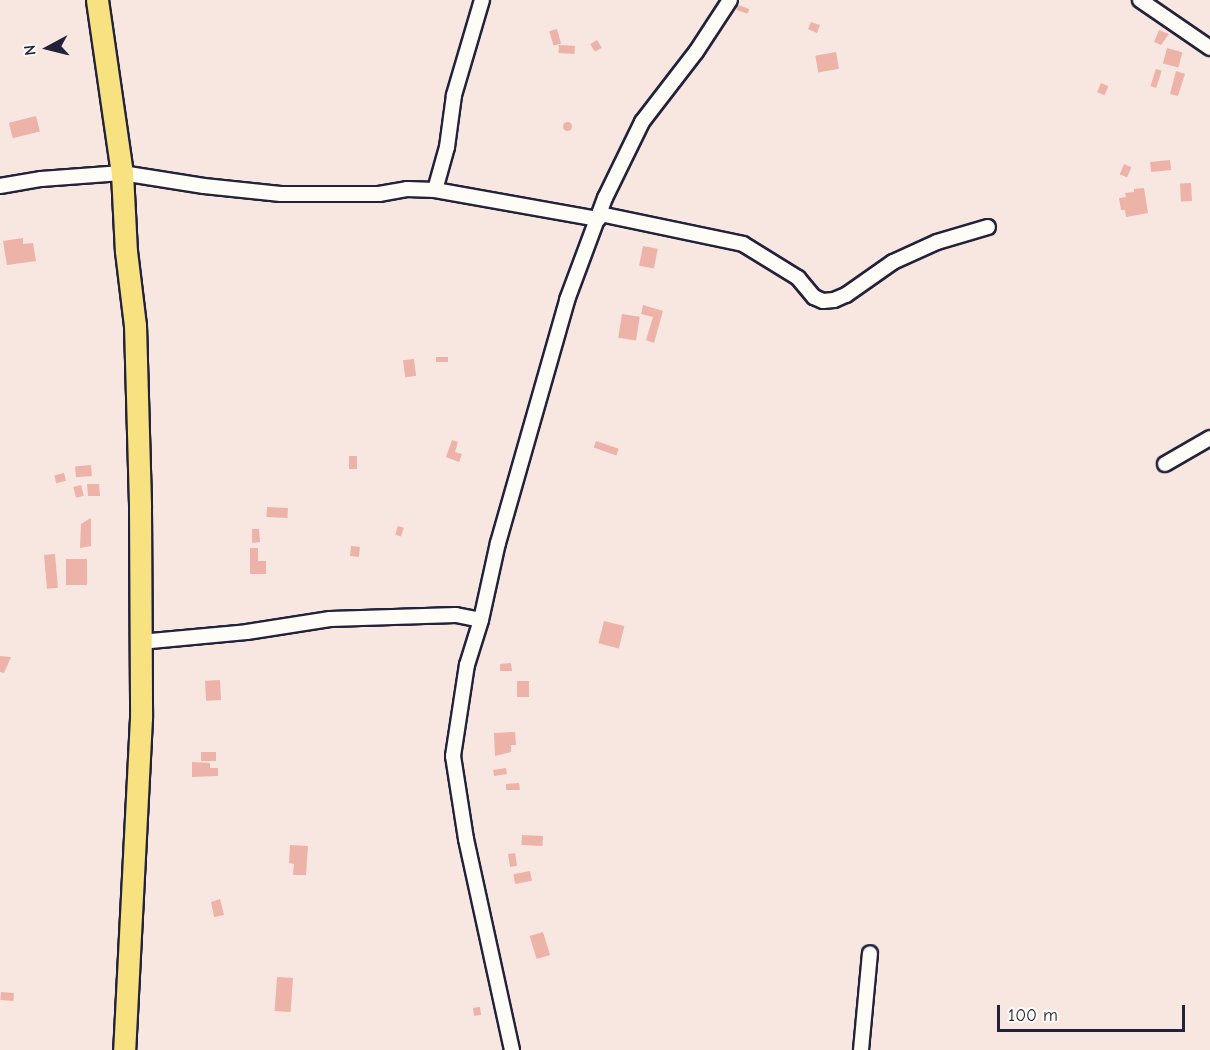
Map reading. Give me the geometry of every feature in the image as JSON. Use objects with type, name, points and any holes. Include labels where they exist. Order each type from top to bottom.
[{"type":"highway","points":[[97,0],[122,173],[126,250],[135,325],[141,718],[124,1050]]},
{"type":"street","points":[[435,190],[447,147],[454,95],[482,0]]},
{"type":"street","points":[[512,1050],[466,839],[453,756],[467,665],[481,620],[498,543],[567,300],[599,217],[642,122],[696,52],[730,0]]},
{"type":"street","points":[[1140,0],[1210,48]]},
{"type":"street","points":[[0,186],[41,179],[122,173],[204,186],[281,194],[369,195],[406,189],[435,190],[599,217],[742,244],[798,278],[814,297],[823,301],[834,300],[846,295],[893,262],[919,250],[988,227]]},
{"type":"street","points":[[1165,464],[1210,438]]},
{"type":"street","points":[[140,642],[246,632],[330,619],[456,615],[481,620]]},
{"type":"street","points":[[861,1050],[870,953]]},
{"type":"building","points":[[738,5],[749,9],[748,14],[736,10]]},
{"type":"building","points":[[811,22],[820,25],[817,33],[808,29]]},
{"type":"building","points":[[557,29],[561,43],[553,46],[549,31]]},
{"type":"building","points":[[1159,30],[1169,34],[1161,45],[1154,42]]},
{"type":"building","points":[[597,40],[602,48],[595,52],[590,44]]},
{"type":"building","points":[[559,45],[575,46],[574,54],[558,53]]},
{"type":"building","points":[[1167,48],[1182,52],[1178,68],[1163,63]]},
{"type":"building","points":[[836,52],[839,69],[818,72],[815,56]]},
{"type":"building","points":[[1156,69],[1162,71],[1156,88],[1150,86]]},
{"type":"building","points":[[1176,71],[1185,74],[1178,96],[1170,94]]},
{"type":"building","points":[[1101,83],[1108,86],[1104,95],[1097,92]]},
{"type":"building","points":[[36,116],[40,132],[13,138],[9,123]]},
{"type":"building","points":[[567,122],[571,126],[567,130],[563,126]]},
{"type":"building","points":[[1170,160],[1171,170],[1151,172],[1150,162]]},
{"type":"building","points":[[1124,164],[1131,167],[1127,177],[1120,174]]},
{"type":"building","points":[[1191,183],[1192,201],[1181,202],[1180,184]]},
{"type":"building","points":[[1144,188],[1148,213],[1126,217],[1125,210],[1121,210],[1119,198],[1126,197],[1125,193],[1134,192],[1134,189]]},
{"type":"building","points":[[23,238],[23,244],[33,243],[36,261],[7,265],[3,241]]},
{"type":"building","points":[[643,246],[658,249],[654,268],[639,266]]},
{"type":"building","points":[[643,305],[663,311],[654,343],[646,340],[653,317],[641,314]]},
{"type":"building","points":[[622,314],[640,317],[636,341],[618,338]]},
{"type":"building","points":[[436,357],[448,357],[448,362],[436,362]]},
{"type":"building","points":[[414,359],[416,376],[405,377],[403,360]]},
{"type":"building","points":[[452,440],[458,442],[455,452],[462,454],[459,462],[446,457]]},
{"type":"building","points":[[596,441],[619,449],[616,455],[594,448]]},
{"type":"building","points":[[349,456],[357,456],[357,469],[349,469]]},
{"type":"building","points":[[91,465],[92,476],[76,477],[75,466]]},
{"type":"building","points":[[64,473],[66,481],[56,483],[54,475]]},
{"type":"building","points":[[87,484],[99,484],[100,496],[88,496]]},
{"type":"building","points":[[81,485],[84,496],[76,498],[73,487]]},
{"type":"building","points":[[267,507],[288,508],[287,518],[266,517]]},
{"type":"building","points":[[91,518],[91,546],[80,548],[81,524]]},
{"type":"building","points":[[398,526],[404,528],[401,536],[395,535]]},
{"type":"building","points":[[252,529],[259,529],[260,542],[252,543]]},
{"type":"building","points":[[351,546],[360,547],[359,557],[350,556]]},
{"type":"building","points":[[250,548],[258,548],[258,561],[266,561],[266,574],[250,574]]},
{"type":"building","points":[[55,554],[58,588],[47,589],[44,555]]},
{"type":"building","points":[[66,559],[87,559],[87,585],[66,585]]},
{"type":"building","points":[[604,621],[624,626],[619,648],[598,643]]},
{"type":"building","points":[[0,656],[11,657],[4,673],[0,672]]},
{"type":"building","points":[[511,663],[512,671],[500,671],[500,664]]},
{"type":"building","points":[[220,680],[221,700],[206,701],[205,681]]},
{"type":"building","points":[[517,681],[529,681],[529,697],[517,697]]},
{"type":"building","points":[[515,732],[516,745],[511,745],[511,752],[495,756],[494,733]]},
{"type":"building","points":[[201,752],[216,752],[216,761],[201,761]]},
{"type":"building","points":[[192,762],[210,763],[210,768],[218,768],[218,776],[192,777]]},
{"type":"building","points":[[506,768],[507,774],[494,776],[493,770]]},
{"type":"building","points":[[519,783],[520,790],[506,790],[506,784]]},
{"type":"building","points":[[522,835],[543,836],[542,846],[521,845]]},
{"type":"building","points":[[290,845],[308,846],[306,875],[293,875],[294,864],[289,863]]},
{"type":"building","points":[[515,853],[517,866],[510,867],[508,854]]},
{"type":"building","points":[[530,871],[532,881],[515,884],[513,874]]},
{"type":"building","points":[[220,899],[224,915],[214,917],[211,902]]},
{"type":"building","points":[[543,932],[550,955],[537,959],[530,936]]},
{"type":"building","points":[[277,977],[293,978],[291,1012],[275,1011]]},
{"type":"building","points":[[1,992],[14,993],[13,1001],[0,1000]]},
{"type":"building","points":[[480,1007],[481,1015],[474,1016],[473,1008]]}]
